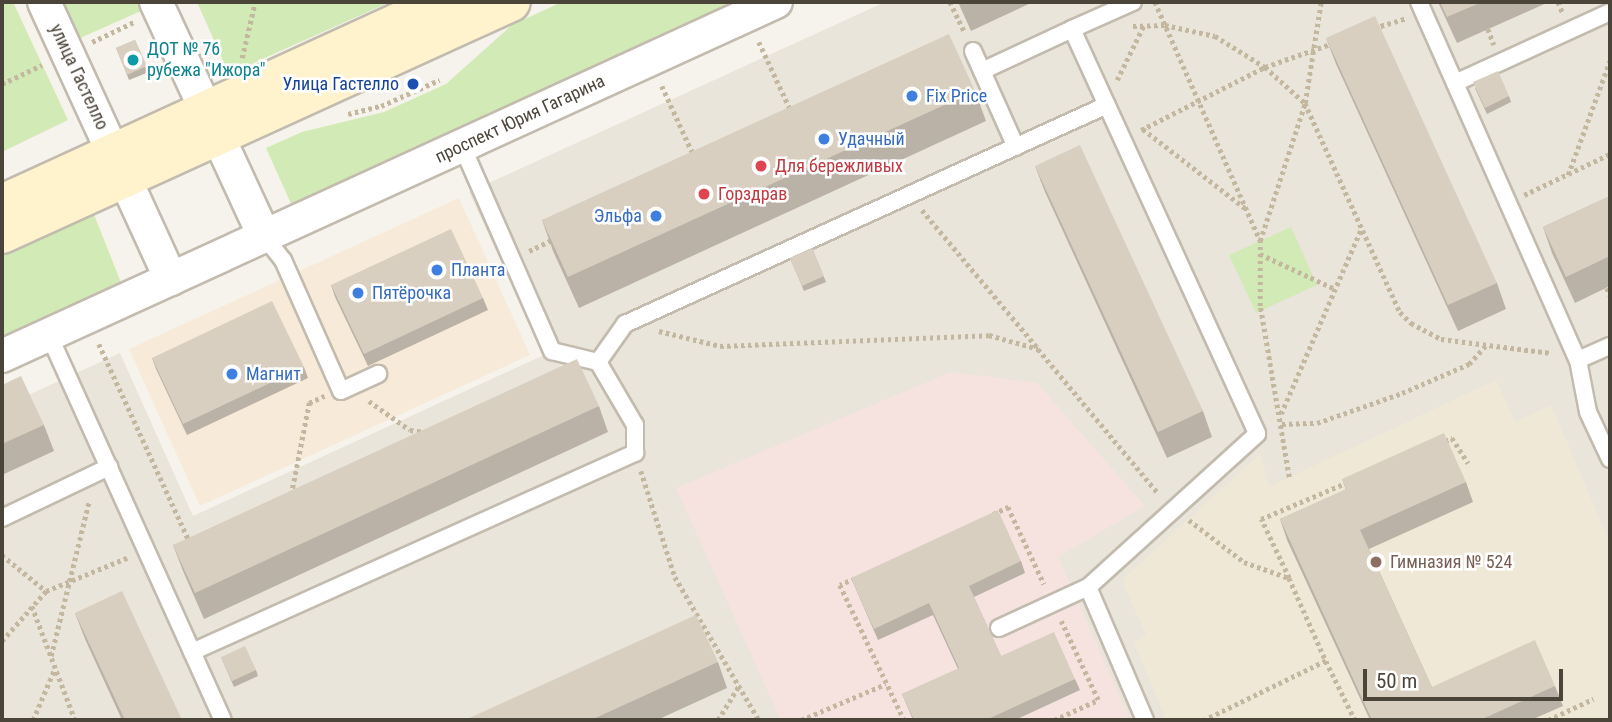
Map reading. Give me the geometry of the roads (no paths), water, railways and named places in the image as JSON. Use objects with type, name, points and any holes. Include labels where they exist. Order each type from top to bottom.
[{"type":"main road","points":[[212,123],[443,2]]},
{"type":"main road","points":[[2,204],[119,165],[212,123],[511,2]]},
{"type":"main road","points":[[2,234],[119,165]]},
{"type":"street","name":"улица Гастелло","points":[[44,2],[119,165]]},
{"type":"street","name":"проспект Юрия Гагарина","points":[[2,356],[775,2]]},
{"type":"street","points":[[147,11],[212,123],[264,236]]},
{"type":"street","points":[[119,165],[171,279]]},
{"type":"lane","points":[[982,71],[1133,2]]},
{"type":"lane","points":[[1421,7],[1577,360],[1588,411],[1610,459]]},
{"type":"lane","points":[[1455,83],[1610,12]]},
{"type":"lane","points":[[999,628],[1088,587],[1257,434],[1072,29]]},
{"type":"lane","points":[[973,51],[1016,146]]},
{"type":"lane","points":[[598,362],[625,324],[1107,105]]},
{"type":"lane","points":[[192,652],[635,453],[635,425],[598,362],[552,351],[463,146]]},
{"type":"lane","points":[[264,236],[283,260],[346,387],[378,374]]},
{"type":"lane","points":[[49,335],[102,470],[154,566],[223,720]]},
{"type":"lane","points":[[1577,360],[1610,346]]},
{"type":"lane","points":[[2,518],[102,470]]},
{"type":"lane","points":[[1088,587],[1145,720]]},
{"type":"place","name":"ДОТ № 76 рубежа \"Ижора\"","points":[[133,60]]},
{"type":"place","name":"Улица Гастелло","points":[[413,84]]},
{"type":"place","name":"Fix Price","points":[[912,96]]},
{"type":"place","name":"Удачный","points":[[824,139]]},
{"type":"place","name":"Для бережливых","points":[[761,166]]},
{"type":"place","name":"Горздрав","points":[[704,194]]},
{"type":"place","name":"Эльфа","points":[[656,216]]},
{"type":"place","name":"Планта","points":[[437,270]]},
{"type":"place","name":"Пятёрочка","points":[[358,293]]},
{"type":"place","name":"Магнит","points":[[232,374]]},
{"type":"place","name":"Гимназия № 524","points":[[1376,562]]}]
